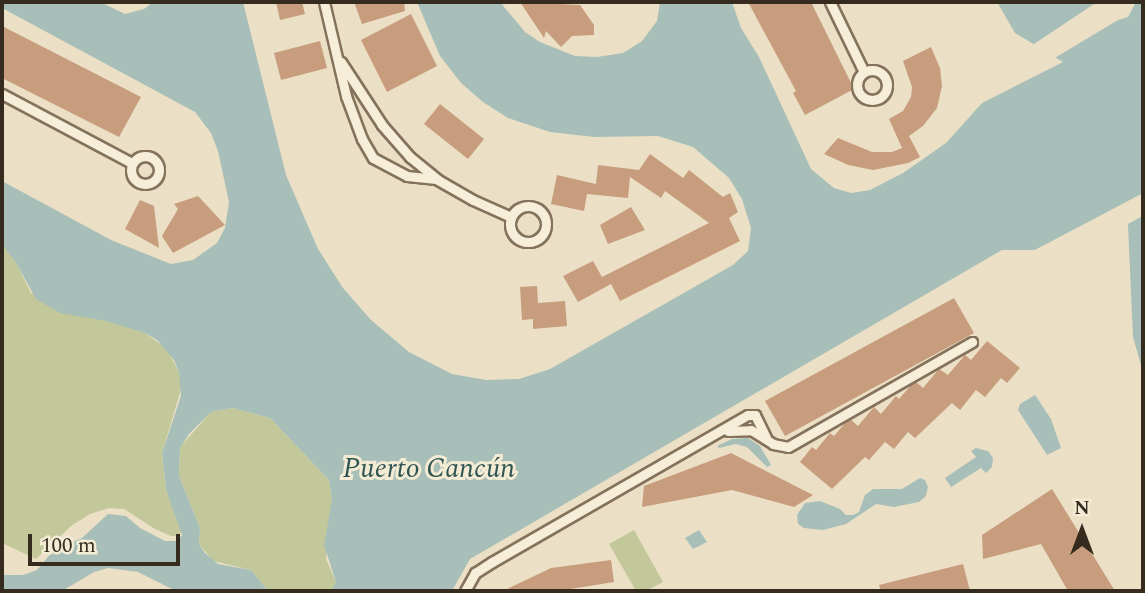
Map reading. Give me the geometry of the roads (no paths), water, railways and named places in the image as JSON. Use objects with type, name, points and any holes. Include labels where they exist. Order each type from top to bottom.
[{"type":"street","points":[[324,2],[341,62],[346,96],[355,123],[373,158],[407,176],[438,180]]},
{"type":"street","points":[[830,2],[864,72]]},
{"type":"street","points":[[341,62],[382,125],[410,157],[438,180],[473,200],[511,216]]},
{"type":"street","points":[[2,94],[132,163]]},
{"type":"street","points":[[521,206],[533,206],[546,218],[545,231],[536,240],[518,239],[511,230],[511,216],[521,206]]},
{"type":"street","points":[[751,430],[781,447],[788,447],[972,342]]},
{"type":"street","points":[[465,591],[475,573],[492,562],[723,432],[748,415],[755,415],[766,438]]},
{"type":"street","points":[[723,432],[751,430],[757,427],[758,421]]},
{"type":"water","name":"Puerto Cancún","points":[[2,2],[100,2],[125,14],[144,9],[153,2],[243,2],[286,175],[318,249],[343,288],[371,320],[409,352],[452,374],[486,380],[519,379],[550,369],[733,265],[748,251],[751,228],[742,199],[729,178],[693,147],[658,136],[594,137],[550,132],[508,118],[483,102],[461,83],[440,56],[417,2],[500,2],[525,32],[540,42],[575,56],[597,57],[623,53],[642,41],[657,21],[660,2],[732,2],[741,28],[759,57],[811,169],[834,188],[851,193],[870,190],[903,173],[946,143],[982,103],[1063,62],[1015,33],[997,2],[1143,2],[1143,372],[1133,337],[1127,203],[1035,250],[1002,250],[470,559],[452,591],[331,591],[336,582],[324,545],[332,500],[329,480],[270,418],[233,408],[211,412],[189,434],[180,448],[179,476],[200,528],[199,544],[205,553],[218,564],[251,570],[268,591],[176,591],[138,572],[108,568],[94,572],[62,591],[2,591],[2,575],[23,575],[37,570],[53,551],[82,538],[108,514],[126,516],[140,528],[165,541],[178,541],[182,535],[166,490],[162,453],[181,396],[179,372],[174,360],[157,340],[145,333],[106,321],[60,313],[36,299],[2,244],[2,181],[111,240],[171,264],[193,260],[217,243],[225,228],[229,202],[218,151],[211,133],[195,112],[2,8]]},
{"type":"water","points":[[1035,395],[1051,419],[1061,448],[1047,455],[1018,410],[1020,404]]},
{"type":"water","points":[[748,438],[760,446],[771,465],[767,467],[747,447],[735,444],[719,448],[717,446],[732,439]]},
{"type":"water","points":[[976,448],[988,451],[993,458],[992,467],[986,473],[981,468],[951,487],[945,478],[976,457],[971,451]]},
{"type":"water","points":[[920,478],[925,480],[928,487],[926,496],[919,502],[894,507],[876,504],[846,524],[823,530],[804,528],[798,524],[797,515],[805,503],[820,501],[840,509],[846,515],[853,515],[859,512],[865,495],[873,489],[902,489]]},
{"type":"water","points":[[699,530],[707,542],[693,549],[685,538]]}]
